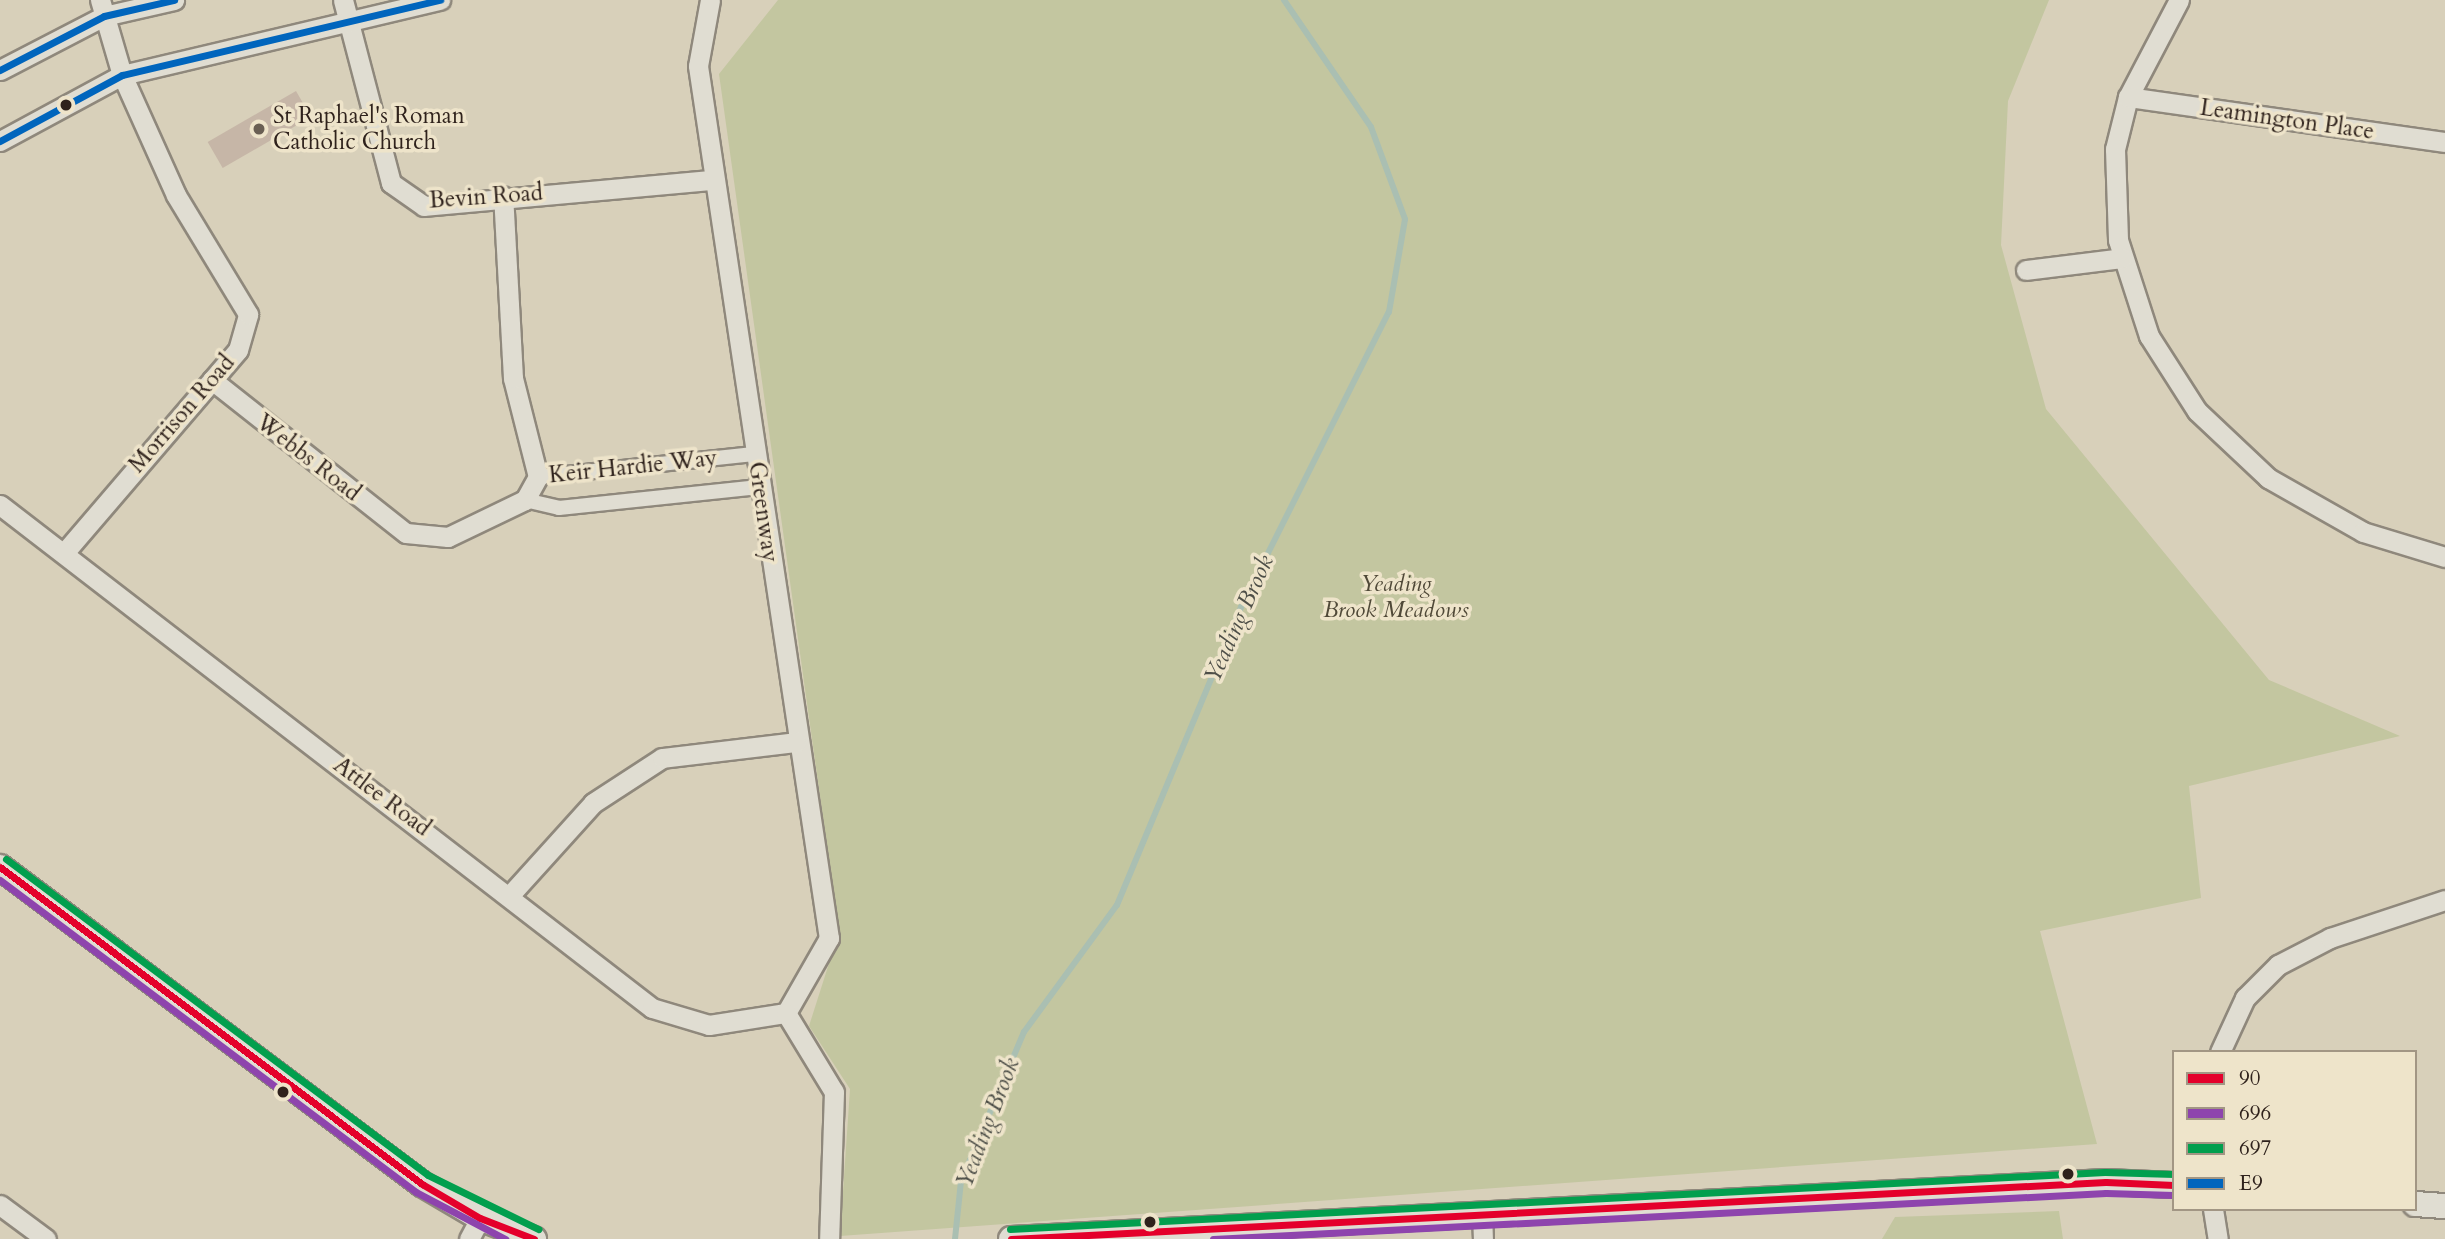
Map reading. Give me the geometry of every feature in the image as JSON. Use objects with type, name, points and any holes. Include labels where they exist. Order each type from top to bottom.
[{"type":"street","points":[[0,70],[102,8],[174,0]]},
{"type":"street","name":"Bevin Road","points":[[343,0],[391,183],[424,206],[503,196],[712,180]]},
{"type":"street","points":[[0,141],[122,75],[440,0]]},
{"type":"street","points":[[2179,0],[2128,97],[2113,172],[2122,258],[2161,361],[2238,453],[2328,516],[2445,557]]},
{"type":"street","name":"Greenway","points":[[708,2],[698,66],[712,180],[796,742],[829,938],[786,1013]]},
{"type":"street","name":"Morrison Road","points":[[64,553],[238,350],[248,314],[176,195],[122,75],[102,8]]},
{"type":"street","name":"Leamington Place","points":[[2128,97],[2445,142]]},
{"type":"street","points":[[503,196],[513,378],[538,477]]},
{"type":"street","points":[[2026,270],[2122,258]]},
{"type":"street","name":"Webbs Road","points":[[212,380],[406,533]]},
{"type":"street","name":"Keir Hardie Way","points":[[406,533],[448,537],[525,500],[538,477],[754,454]]},
{"type":"street","name":"Keir Hardie Way","points":[[525,500],[559,508],[759,487]]},
{"type":"street","name":"Attlee Road","points":[[0,505],[510,895],[652,1008],[709,1025],[786,1013]]},
{"type":"street","points":[[510,895],[593,803],[662,758],[796,742]]},
{"type":"street","points":[[0,867],[422,1184],[475,1229],[534,1239]]},
{"type":"street","points":[[2221,1050],[2245,998],[2278,965],[2319,943],[2445,900]]},
{"type":"street","points":[[786,1013],[834,1093],[829,1239]]},
{"type":"street","points":[[1011,1239],[1482,1212],[2106,1182],[2172,1185]]},
{"type":"street","points":[[2417,1204],[2445,1206]]},
{"type":"street","points":[[0,1205],[46,1239]]},
{"type":"street","points":[[2213,1211],[2218,1239]]},
{"type":"street","points":[[1482,1212],[1483,1239]]},
{"type":"green space","name":"Yeading Brook Meadows","points":[[778,0],[2049,0],[2008,101],[2001,245],[2046,409],[2269,680],[2400,736],[2189,786],[2201,898],[2040,931],[2097,1144],[840,1236],[850,1089],[809,1026],[839,932],[719,74]]},
{"type":"green space","points":[[2059,1211],[2063,1239],[1882,1239],[1895,1217]]},
{"type":"building","name":"St Raphael's Roman Catholic Church","points":[[296,91],[311,117],[223,168],[208,142]]},
{"type":"waterway","name":"Yeading Brook","points":[[955,1239],[961,1181],[1024,1032],[1117,905],[1241,607],[1389,312],[1405,219],[1371,127],[1284,0]]},
{"type":"transit line","name":"E9","points":[[0,70],[104,16],[174,0]]},
{"type":"transit line","name":"E9","points":[[0,141],[122,75],[440,0]]},
{"type":"transit line","name":"697","points":[[6,859],[428,1175],[538,1229]]},
{"type":"transit line","name":"90","points":[[0,867],[422,1184],[480,1218],[534,1239]]},
{"type":"transit line","name":"696","points":[[0,880],[416,1192],[505,1239]]},
{"type":"transit line","name":"697","points":[[1010,1229],[2105,1172],[2172,1174]]},
{"type":"transit line","name":"90","points":[[1011,1239],[2106,1182],[2172,1185]]},
{"type":"transit line","name":"696","points":[[1213,1239],[2106,1193],[2172,1195]]},
{"type":"place","name":"St Raphael's Roman Catholic Church","points":[[259,129]]}]
